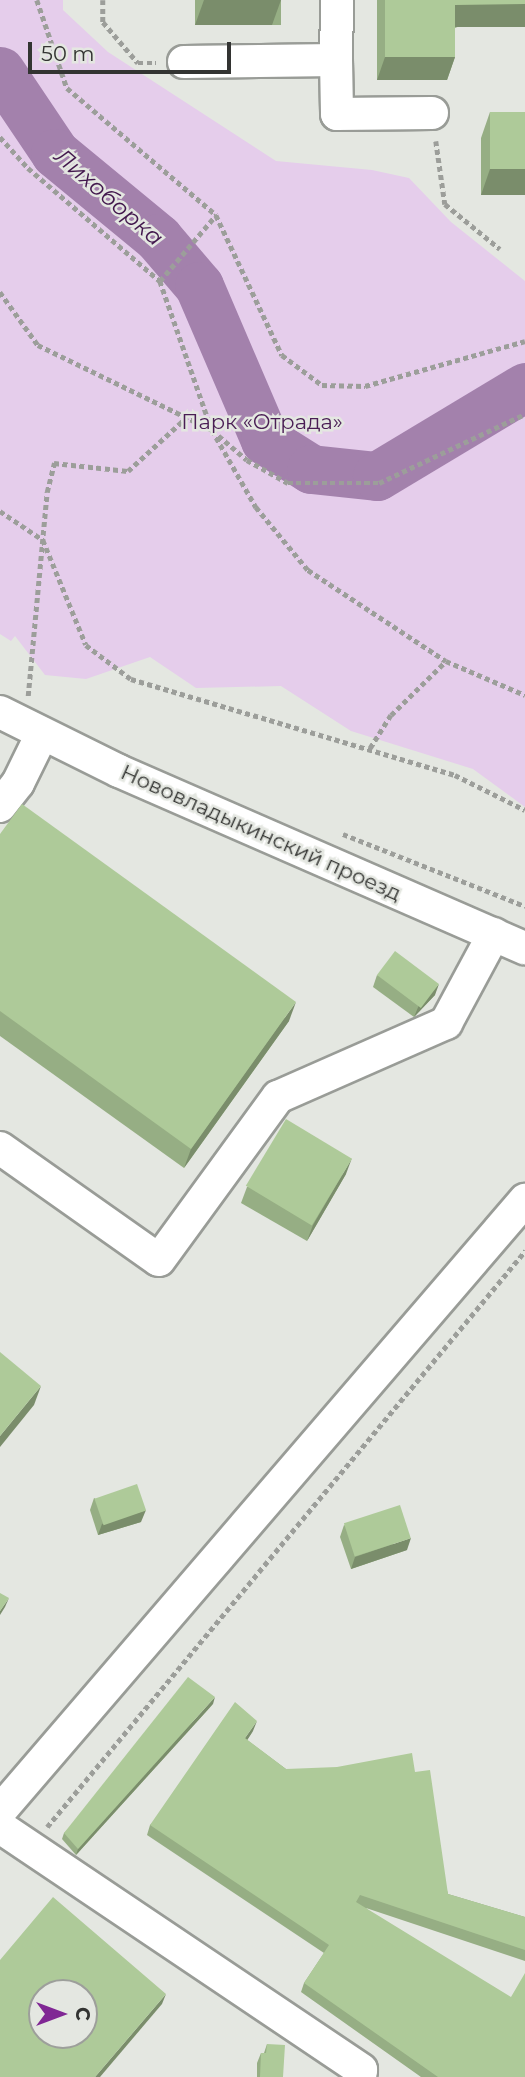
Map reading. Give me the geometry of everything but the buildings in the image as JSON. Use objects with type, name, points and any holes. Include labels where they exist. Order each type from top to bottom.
[{"type":"street","points":[[337,0],[337,114],[432,113]]},
{"type":"street","points":[[184,62],[336,60]]},
{"type":"street","points":[[0,806],[18,783],[22,724]]},
{"type":"street","name":"Нововладыкинский проезд","points":[[22,724],[525,948]]},
{"type":"street","points":[[0,1148],[159,1260],[278,1097],[446,1023],[494,934]]},
{"type":"street","points":[[0,1811],[525,1200]]},
{"type":"street","points":[[0,1827],[365,2075]]},
{"type":"path","points":[[37,0],[67,88],[216,215],[282,355],[322,385],[365,386],[525,341]]},
{"type":"path","points":[[103,0],[103,22],[138,63],[184,62]]},
{"type":"path","points":[[432,113],[445,204],[500,248]]},
{"type":"path","points":[[0,137],[28,168],[160,281],[212,430],[256,507],[308,570],[446,661],[525,695]]},
{"type":"path","points":[[160,281],[216,215]]},
{"type":"path","points":[[0,292],[38,345],[212,430],[247,460],[288,483],[335,486],[379,483],[525,414]]},
{"type":"path","points":[[22,724],[54,463],[128,471],[187,417]]},
{"type":"path","points":[[0,511],[43,540],[86,645],[131,679],[455,775],[525,810]]},
{"type":"path","points":[[370,748],[391,715],[446,661]]},
{"type":"path","points":[[31,1847],[525,1251]]},
{"type":"green space","name":"Парк «Отрада»","points":[[0,0],[63,0],[63,10],[108,52],[276,161],[372,170],[409,178],[451,222],[525,281],[525,807],[473,769],[351,731],[281,686],[196,688],[150,657],[86,679],[45,675],[15,636],[11,641],[0,634]]},
{"type":"waterway","name":"Лихоборка","points":[[0,71],[55,153],[158,238],[199,286],[265,440],[311,469],[377,476],[525,387]]}]
